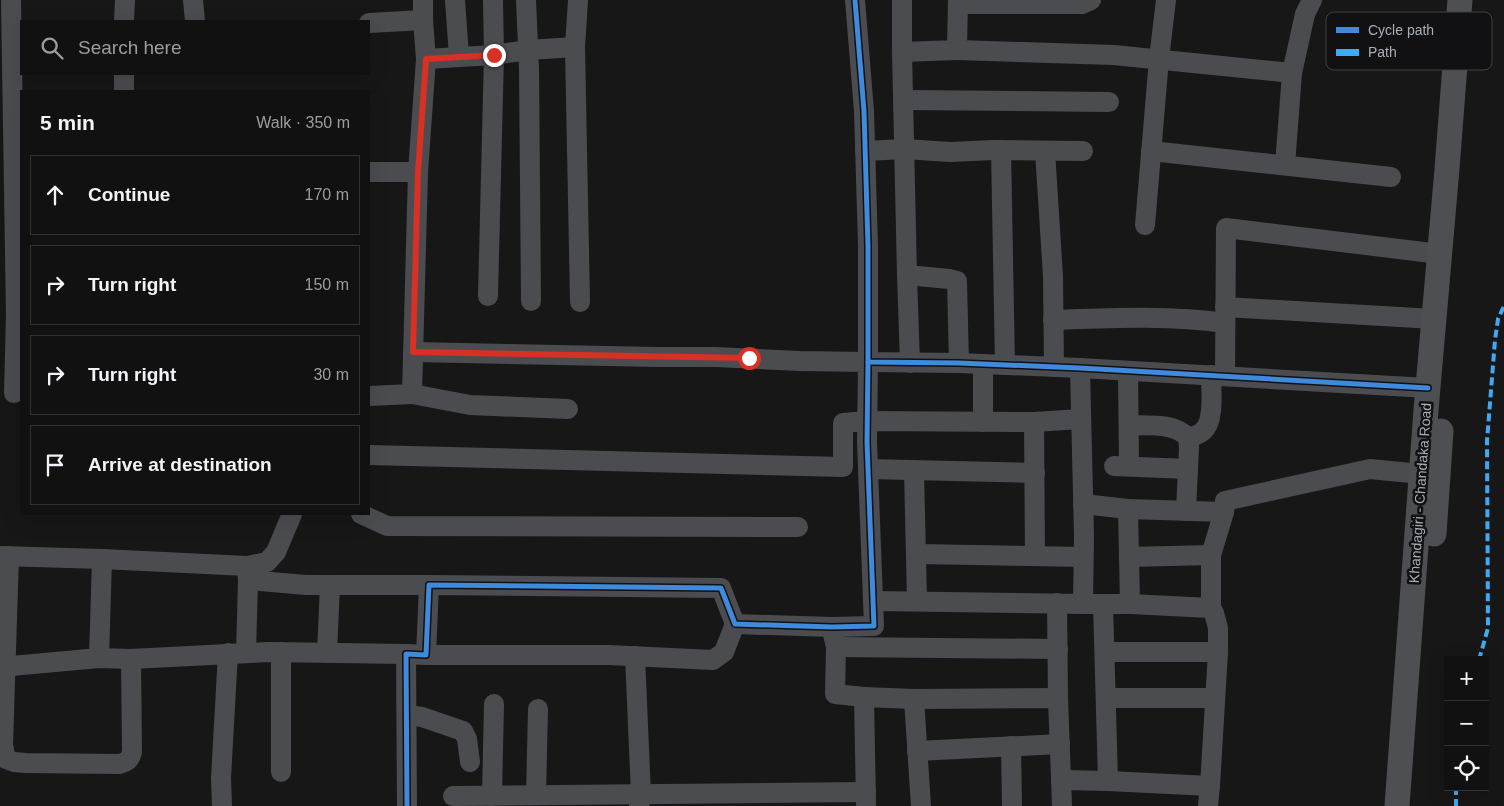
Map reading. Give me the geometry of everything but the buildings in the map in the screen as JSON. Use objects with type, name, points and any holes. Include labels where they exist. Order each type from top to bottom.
[{"type":"main road","name":"Khandagiri - Chandaka Road","points":[[1414,806],[1424,552],[1421,474],[1454,70]]},
{"type":"main road","name":"Khandagiri - Chandaka Road","points":[[1397,806],[1453,257],[1468,70]]},
{"type":"street","points":[[11,0],[17,107],[16,316],[12,393]]},
{"type":"street","points":[[124,0],[124,20]]},
{"type":"street","points":[[193,0],[195,20]]},
{"type":"street","points":[[412,394],[418,172],[426,59],[423,0]]},
{"type":"street","points":[[455,0],[459,56]]},
{"type":"street","points":[[488,296],[494,55],[493,0]]},
{"type":"street","points":[[526,0],[531,301]]},
{"type":"street","points":[[578,0],[575,47],[580,302]]},
{"type":"street","points":[[834,637],[874,626],[868,469],[868,246],[864,111],[855,0]]},
{"type":"street","points":[[902,0],[910,363]]},
{"type":"street","points":[[957,50],[958,2],[1082,4],[1091,0]]},
{"type":"street","points":[[1145,225],[1166,0]]},
{"type":"street","points":[[1285,165],[1292,73],[1305,14],[1312,0]]},
{"type":"street","points":[[370,23],[423,20]]},
{"type":"street","points":[[426,59],[575,47]]},
{"type":"street","points":[[902,52],[957,50],[1114,55],[1292,73]]},
{"type":"street","points":[[124,75],[124,90]]},
{"type":"street","points":[[903,100],[1109,102]]},
{"type":"street","points":[[865,151],[904,149],[950,152],[1001,150],[1083,151]]},
{"type":"street","points":[[1001,150],[1005,365]]},
{"type":"street","points":[[1045,151],[1053,276],[1054,367]]},
{"type":"street","points":[[1151,151],[1391,177]]},
{"type":"street","points":[[370,172],[418,172]]},
{"type":"street","points":[[1188,438],[1204,431],[1208,423],[1218,376],[1225,315],[1226,228],[1440,254]]},
{"type":"street","points":[[907,275],[957,281],[959,363]]},
{"type":"street","points":[[1053,320],[1116,318],[1206,320],[1225,315],[1434,319]]},
{"type":"street","points":[[413,352],[657,357],[716,356],[800,362],[959,363],[1428,388]]},
{"type":"street","points":[[983,364],[983,422]]},
{"type":"street","points":[[1080,368],[1084,536],[1083,604]]},
{"type":"street","points":[[1128,371],[1129,425],[1121,466],[1188,469]]},
{"type":"street","points":[[370,396],[412,394],[470,405],[568,409]]},
{"type":"street","points":[[370,456],[843,467],[843,423],[868,421],[1034,422],[1081,419]]},
{"type":"street","points":[[1034,422],[1035,556]]},
{"type":"street","points":[[1129,425],[1178,429],[1188,438],[1186,511]]},
{"type":"street","points":[[1061,780],[1108,781],[1209,796],[1218,652],[1218,628],[1211,608],[1211,555],[1224,512],[1225,501],[1370,468],[1421,474]]},
{"type":"street","points":[[868,469],[1035,474]]},
{"type":"street","points":[[914,470],[917,601]]},
{"type":"street","points":[[1083,504],[1128,509],[1224,512]]},
{"type":"street","points":[[1128,509],[1130,604]]},
{"type":"street","points":[[248,573],[267,562],[276,552],[290,515]]},
{"type":"street","points":[[363,515],[387,526],[798,527]]},
{"type":"street","points":[[916,554],[1083,557]]},
{"type":"street","points":[[1129,557],[1211,555]]},
{"type":"street","points":[[3,667],[99,658],[281,652],[635,656],[713,660],[724,652],[735,624],[721,588],[278,584],[248,573],[102,559],[4,556],[3,667],[3,745],[6,759],[25,764],[119,764],[126,762],[132,752],[131,658]]},
{"type":"street","points":[[99,658],[102,559]]},
{"type":"street","points":[[222,806],[220,778],[248,573]]},
{"type":"street","points":[[327,653],[330,585]]},
{"type":"street","points":[[426,655],[429,585]]},
{"type":"street","points":[[873,600],[1130,604],[1211,608]]},
{"type":"street","points":[[1058,603],[1058,698],[1062,806]]},
{"type":"street","points":[[1103,604],[1108,781]]},
{"type":"street","points":[[735,624],[834,637],[1058,649]]},
{"type":"street","points":[[834,637],[835,694],[914,699],[1058,698]]},
{"type":"street","points":[[281,652],[281,772]]},
{"type":"street","points":[[1104,652],[1218,652]]},
{"type":"street","points":[[406,654],[407,806]]},
{"type":"street","points":[[635,656],[640,800]]},
{"type":"street","points":[[453,796],[536,795],[640,800],[866,799],[864,697]]},
{"type":"street","points":[[1106,698],[1215,698]]},
{"type":"street","points":[[914,699],[921,806]]},
{"type":"street","points":[[492,796],[494,704]]},
{"type":"street","points":[[536,795],[538,709]]},
{"type":"street","points":[[407,715],[422,717],[463,731],[467,739],[470,762]]},
{"type":"street","points":[[917,751],[1060,744]]},
{"type":"street","points":[[1012,746],[1012,806]]},
{"type":"marked path","points":[[1480,656],[1488,628],[1487,441],[1495,340],[1498,319],[1504,306]]},
{"type":"marked path","points":[[1456,791],[1456,806]]},
{"type":"cycle path","points":[[855,0],[864,111],[868,246],[868,362],[959,363],[1080,368],[1428,388]]},
{"type":"cycle path","points":[[407,806],[406,654],[426,655],[429,585],[721,588],[735,624],[832,627],[874,626],[867,442],[868,362]]},
{"type":"route","points":[[494,55],[426,59],[418,172],[413,352],[749,358]]}]
